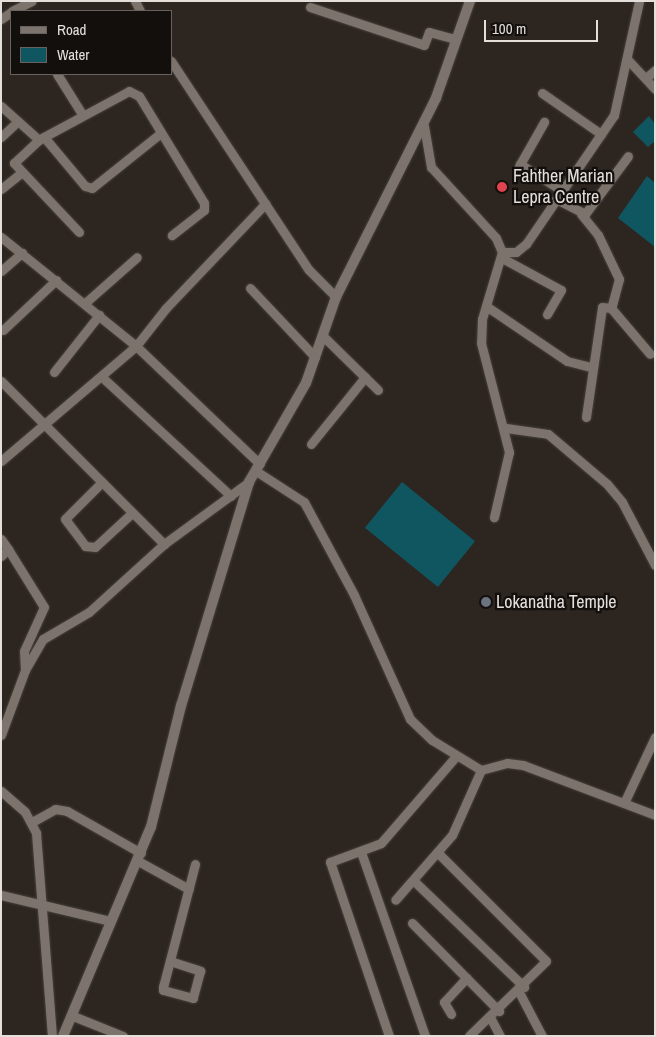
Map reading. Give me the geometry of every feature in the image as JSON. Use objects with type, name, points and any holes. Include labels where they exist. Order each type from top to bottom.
[{"type":"street","points":[[23,8],[32,1]]},
{"type":"street","points":[[62,1036],[110,922],[140,857],[249,482],[306,383],[336,297],[424,126],[470,1]]},
{"type":"street","points":[[502,255],[516,252],[526,244],[561,190],[601,134],[619,101],[638,1]]},
{"type":"street","points":[[310,7],[424,45],[429,32],[455,40]]},
{"type":"street","points":[[628,60],[647,77],[655,88]]},
{"type":"street","points":[[172,62],[309,270],[336,297]]},
{"type":"street","points":[[647,77],[655,70]]},
{"type":"street","points":[[58,75],[82,114]]},
{"type":"street","points":[[79,232],[21,173],[14,163],[41,138],[82,114],[132,91],[161,133],[205,207],[172,235]]},
{"type":"street","points":[[542,93],[601,134]]},
{"type":"street","points":[[1,106],[41,138],[85,186],[92,188],[161,133]]},
{"type":"street","points":[[1,137],[18,121]]},
{"type":"street","points":[[544,122],[519,165],[561,190]]},
{"type":"street","points":[[424,126],[431,167],[496,238],[502,255],[486,306],[481,343],[506,428],[510,452],[494,517]]},
{"type":"street","points":[[581,214],[588,211],[628,156]]},
{"type":"street","points":[[1,189],[21,173]]},
{"type":"street","points":[[556,198],[581,214],[598,236],[620,279],[611,308]]},
{"type":"street","points":[[1,461],[102,378],[136,346],[166,308],[265,204]]},
{"type":"street","points":[[1,237],[136,346],[258,467],[304,502],[354,595],[410,719],[456,756],[481,770],[507,763],[523,765],[655,815]]},
{"type":"street","points":[[1,271],[22,253]]},
{"type":"street","points":[[502,255],[560,290],[546,314]]},
{"type":"street","points":[[85,303],[137,257]]},
{"type":"street","points":[[3,330],[56,280]]},
{"type":"street","points":[[250,288],[316,357]]},
{"type":"street","points":[[486,306],[567,361],[591,367]]},
{"type":"street","points":[[586,417],[599,312],[602,307],[611,308],[650,354]]},
{"type":"street","points":[[54,372],[99,315]]},
{"type":"street","points":[[323,336],[378,390]]},
{"type":"street","points":[[311,444],[364,377]]},
{"type":"street","points":[[102,378],[231,496]]},
{"type":"street","points":[[1,381],[164,544]]},
{"type":"street","points":[[506,428],[548,434],[590,469],[622,502],[653,559]]},
{"type":"street","points":[[102,482],[65,519],[85,546],[95,547],[132,513]]},
{"type":"street","points":[[1,735],[25,670],[43,639],[89,612],[164,544],[249,482]]},
{"type":"street","points":[[1,538],[5,552],[44,607],[24,652],[25,670]]},
{"type":"street","points":[[624,803],[655,737]]},
{"type":"street","points":[[389,1036],[330,865],[334,858],[361,852],[381,843],[456,756]]},
{"type":"street","points":[[395,900],[438,854],[472,797],[481,770]]},
{"type":"street","points":[[1,791],[32,822],[42,905],[52,1036]]},
{"type":"street","points":[[32,822],[55,810],[67,811],[189,889]]},
{"type":"street","points":[[361,852],[425,1036]]},
{"type":"street","points":[[438,854],[544,958],[545,967],[491,1019],[469,1036]]},
{"type":"street","points":[[170,962],[200,971],[193,998],[164,992],[170,962],[195,864]]},
{"type":"street","points":[[414,881],[521,990],[542,1036]]},
{"type":"street","points":[[1,895],[110,922]]},
{"type":"street","points":[[412,923],[499,1011]]},
{"type":"street","points":[[451,1014],[444,1002],[466,978]]},
{"type":"street","points":[[72,1016],[122,1036]]},
{"type":"street","points":[[491,1019],[500,1036]]},
{"type":"water","points":[[649,116],[655,124],[655,141],[648,147],[633,132]]},
{"type":"water","points":[[647,176],[655,183],[655,247],[618,218]]},
{"type":"water","points":[[402,482],[475,541],[438,587],[365,528]]},
{"type":"place","name":"Fahther Marian Lepra Centre","points":[[502,187]]},
{"type":"place","name":"Lokanatha Temple","points":[[486,602]]}]
